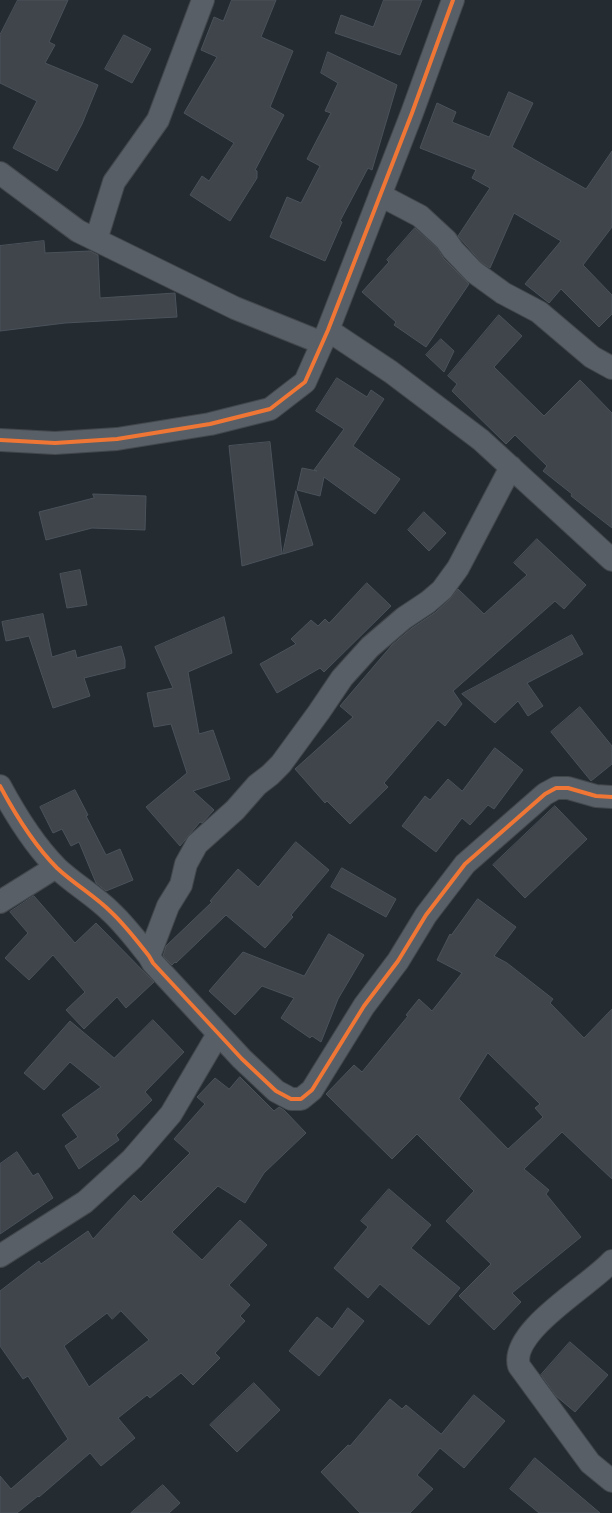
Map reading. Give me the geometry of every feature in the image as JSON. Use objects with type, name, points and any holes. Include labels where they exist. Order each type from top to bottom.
[{"type":"street","points":[[96,240],[114,182],[158,120],[203,0]]},
{"type":"street","points":[[0,440],[55,443],[117,440],[210,424],[270,408],[305,382],[325,336],[412,113],[453,0]]},
{"type":"street","points":[[0,173],[78,231],[236,308],[325,336],[390,372],[481,440],[612,560]]},
{"type":"street","points":[[380,195],[420,216],[446,240],[453,250],[474,272],[503,292],[539,312],[592,356],[612,368]]},
{"type":"street","points":[[149,956],[168,906],[181,885],[186,864],[197,844],[235,810],[257,786],[270,776],[281,764],[342,678],[370,647],[404,618],[428,602],[442,590],[458,568],[511,467]]},
{"type":"street","points":[[0,786],[5,807],[56,867],[111,912],[149,956],[153,963],[242,1060],[276,1090],[291,1100],[301,1099],[312,1090],[364,1006],[398,962],[426,915],[466,864],[545,794],[556,788],[568,788],[596,796],[612,797]]},
{"type":"street","points":[[0,902],[56,867]]},
{"type":"street","points":[[0,1256],[85,1202],[132,1159],[172,1114],[218,1034]]},
{"type":"street","points":[[612,1261],[604,1270],[551,1311],[525,1337],[517,1359],[519,1366],[590,1462],[612,1481]]},
{"type":"building","points":[[18,0],[68,0],[49,42],[55,45],[45,63],[98,85],[82,124],[57,171],[13,148],[37,101],[0,83],[0,35]]},
{"type":"building","points":[[232,0],[276,0],[261,37],[293,51],[270,107],[284,115],[255,170],[257,171],[257,178],[230,221],[190,195],[202,176],[209,181],[234,143],[184,113],[217,57],[201,50],[214,17],[223,21]]},
{"type":"building","points":[[384,0],[422,0],[400,55],[335,33],[341,15],[373,27]]},
{"type":"building","points":[[124,35],[151,49],[132,83],[105,69]]},
{"type":"building","points":[[328,52],[397,85],[372,170],[368,168],[340,221],[342,222],[325,261],[270,237],[287,197],[301,203],[320,166],[307,159],[331,113],[325,111],[338,83],[321,73]]},
{"type":"building","points":[[509,92],[533,103],[512,147],[586,189],[612,151],[612,227],[583,265],[612,295],[612,314],[599,327],[561,289],[549,303],[525,284],[561,241],[514,213],[490,268],[482,263],[458,236],[490,188],[472,178],[476,170],[420,148],[437,103],[456,112],[452,122],[489,137]]},
{"type":"building","points":[[415,228],[437,248],[444,259],[469,284],[426,347],[394,325],[396,322],[362,292],[389,262],[387,260]]},
{"type":"building","points":[[44,241],[45,253],[90,251],[98,255],[100,298],[175,293],[177,317],[65,323],[0,331],[0,246]]},
{"type":"building","points":[[499,315],[522,336],[494,367],[544,416],[580,380],[612,413],[612,528],[571,496],[572,494],[543,471],[547,466],[515,435],[506,444],[452,391],[457,384],[448,376]]},
{"type":"building","points":[[441,339],[454,351],[444,372],[426,355]]},
{"type":"building","points":[[337,378],[367,397],[371,390],[384,399],[353,446],[400,479],[375,514],[324,477],[320,496],[297,490],[302,468],[317,471],[314,470],[344,429],[316,411]]},
{"type":"building","points":[[270,442],[282,554],[242,566],[229,446]]},
{"type":"building","points":[[296,491],[313,545],[283,554]]},
{"type":"building","points":[[93,494],[146,496],[145,530],[92,528],[46,540],[39,512],[94,498]]},
{"type":"building","points":[[424,512],[446,533],[429,551],[408,530]]},
{"type":"building","points":[[537,539],[586,585],[564,609],[555,601],[453,691],[462,704],[445,726],[438,720],[384,783],[388,787],[350,824],[327,801],[325,803],[295,769],[353,717],[340,706],[392,645],[412,628],[436,612],[458,589],[484,614],[527,575],[514,563]]},
{"type":"building","points":[[80,570],[87,605],[67,608],[60,574]]},
{"type":"building","points":[[367,583],[391,606],[324,672],[320,668],[277,693],[260,664],[296,644],[291,639],[311,620],[318,626],[325,619],[329,623]]},
{"type":"building","points":[[43,614],[52,657],[75,650],[77,658],[121,646],[125,660],[125,668],[84,678],[90,696],[53,708],[29,636],[6,641],[2,622]]},
{"type":"building","points":[[224,617],[232,653],[188,672],[199,734],[213,730],[230,779],[193,791],[214,810],[202,823],[200,822],[180,846],[146,807],[187,773],[171,724],[154,727],[147,693],[173,688],[155,647]]},
{"type":"building","points":[[572,635],[583,654],[527,683],[543,706],[528,716],[518,701],[495,723],[462,694]]},
{"type":"building","points":[[580,707],[612,746],[612,764],[591,781],[551,732]]},
{"type":"building","points":[[495,748],[523,770],[494,809],[488,805],[470,825],[462,818],[436,852],[402,826],[425,796],[430,800],[448,779],[462,791]]},
{"type":"building","points":[[75,790],[88,815],[86,816],[106,855],[120,849],[133,880],[106,891],[96,883],[79,842],[71,846],[62,829],[53,833],[40,807]]},
{"type":"building","points":[[555,806],[587,839],[525,898],[493,865]]},
{"type":"building","points":[[296,842],[329,870],[291,915],[293,917],[265,948],[226,915],[176,963],[175,962],[172,965],[163,956],[166,946],[212,902],[210,901],[238,869],[258,887]]},
{"type":"building","points":[[342,868],[396,899],[386,917],[331,887]]},
{"type":"building","points":[[34,896],[75,943],[96,923],[154,982],[126,1008],[117,997],[84,1029],[66,1010],[85,992],[53,955],[29,980],[5,958],[28,933],[10,912]]},
{"type":"building","points":[[478,899],[516,927],[494,956],[507,963],[553,999],[550,1003],[584,1038],[612,1009],[612,1179],[562,1132],[524,1169],[549,1190],[546,1194],[581,1237],[512,1293],[521,1302],[494,1330],[459,1296],[491,1264],[446,1221],[474,1191],[417,1134],[392,1159],[326,1094],[354,1065],[362,1072],[408,1016],[406,1015],[419,999],[432,1011],[462,973],[437,960],[450,934],[451,935]],"holes":[[[488,1053],[540,1104],[535,1108],[543,1117],[508,1149],[459,1099]]]},
{"type":"building","points":[[329,934],[364,955],[338,999],[321,1042],[312,1036],[310,1038],[281,1018],[294,998],[262,986],[235,1015],[209,991],[243,952],[304,976]]},
{"type":"building","points":[[153,1020],[184,1052],[145,1092],[152,1100],[116,1135],[119,1140],[79,1169],[65,1146],[78,1137],[62,1115],[101,1087],[70,1062],[44,1090],[24,1073],[70,1021],[114,1058]]},
{"type":"building","points":[[240,1077],[274,1111],[279,1107],[284,1110],[306,1133],[264,1173],[245,1203],[218,1186],[172,1232],[202,1260],[240,1220],[267,1245],[229,1285],[250,1305],[240,1316],[245,1321],[215,1353],[220,1358],[193,1385],[181,1373],[150,1398],[147,1395],[118,1418],[135,1438],[101,1466],[90,1453],[39,1497],[38,1496],[17,1513],[0,1513],[0,1476],[11,1489],[68,1439],[28,1376],[23,1379],[0,1346],[0,1291],[39,1261],[41,1264],[88,1231],[93,1239],[134,1195],[141,1202],[190,1153],[174,1139],[205,1104],[197,1097],[215,1078],[229,1089]],"holes":[[[121,1311],[149,1340],[89,1387],[64,1346],[107,1313],[112,1319]]]},
{"type":"building","points":[[17,1152],[33,1176],[38,1173],[53,1198],[0,1234],[0,1164]]},
{"type":"building","points":[[389,1189],[431,1225],[411,1248],[460,1288],[429,1325],[380,1284],[368,1298],[334,1268],[368,1227],[361,1221]]},
{"type":"building","points":[[348,1308],[364,1321],[319,1376],[289,1351],[317,1317],[332,1329]]},
{"type":"building","points":[[570,1342],[608,1375],[575,1412],[556,1396],[541,1375]]},
{"type":"building","points":[[254,1383],[280,1410],[237,1452],[210,1425]]},
{"type":"building","points":[[474,1395],[505,1421],[464,1468],[440,1448],[417,1475],[433,1489],[410,1513],[360,1513],[321,1472],[348,1445],[350,1446],[390,1399],[402,1409],[406,1405],[441,1434]]},
{"type":"building","points":[[535,1458],[600,1513],[539,1513],[510,1489]]},
{"type":"building","points":[[163,1485],[180,1503],[169,1513],[131,1513]]},
{"type":"cycle path","points":[[0,440],[55,443],[117,439],[210,424],[270,409],[305,382],[328,330],[412,113],[453,0]]},
{"type":"cycle path","points":[[0,786],[26,829],[40,849],[57,868],[105,906],[126,928],[153,963],[242,1059],[276,1091],[291,1099],[301,1099],[312,1090],[364,1006],[398,961],[426,915],[465,864],[545,794],[556,788],[568,788],[596,796],[612,797]]}]
